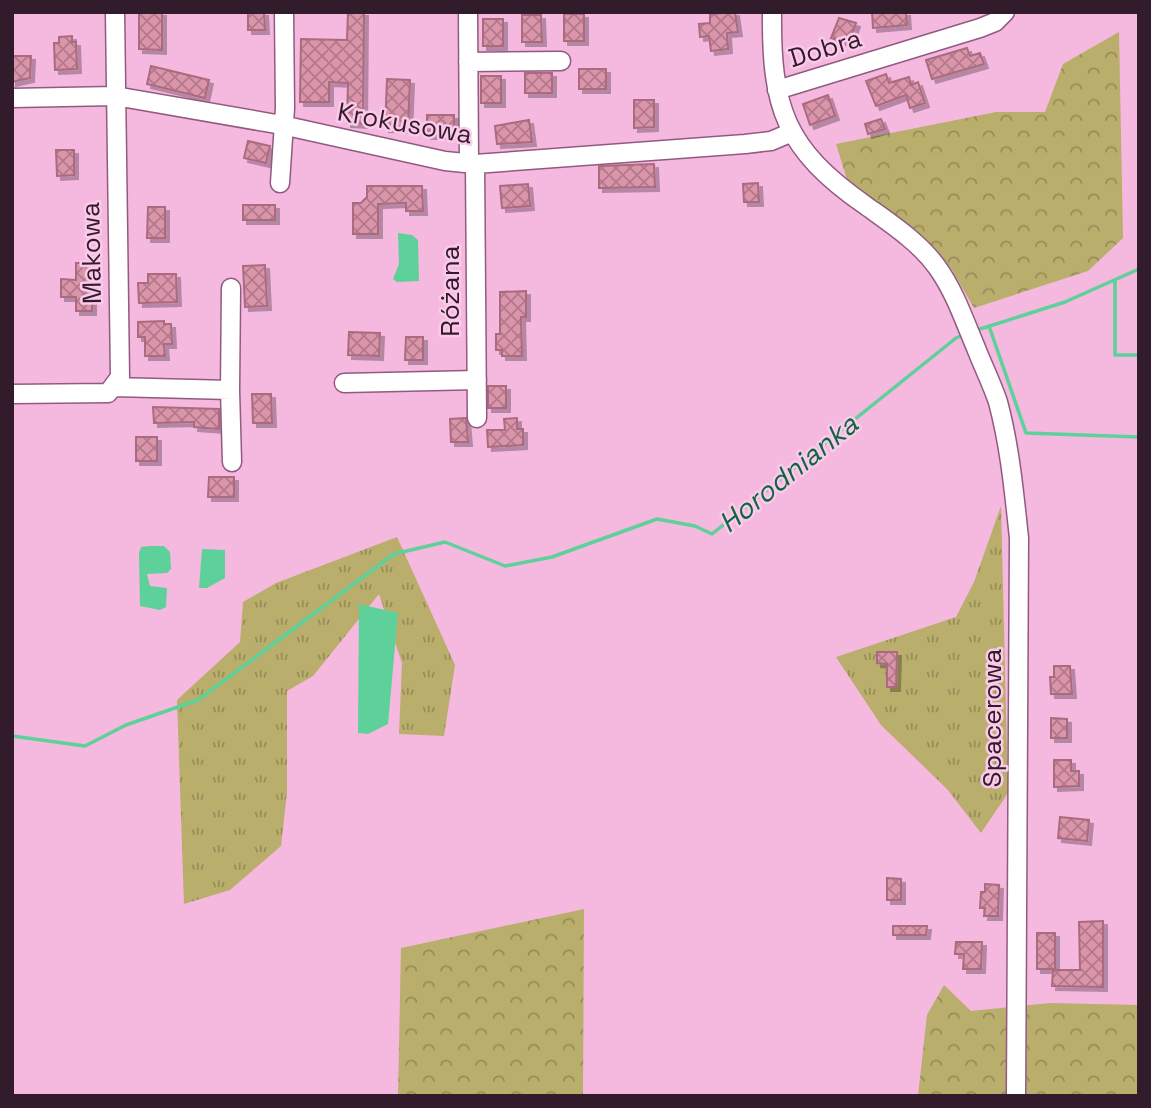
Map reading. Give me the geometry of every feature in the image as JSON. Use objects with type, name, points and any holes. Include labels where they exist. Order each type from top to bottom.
[{"type":"street","name":"Makowa","points":[[114,387],[120,377],[115,12]]},
{"type":"street","points":[[279,183],[284,12]]},
{"type":"street","name":"Różana","points":[[468,12],[477,418]]},
{"type":"street","points":[[772,12],[772,50],[777,90],[790,133]]},
{"type":"street","name":"Dobra","points":[[777,90],[980,28],[995,22],[1005,12]]},
{"type":"street","points":[[468,62],[561,61]]},
{"type":"street","name":"Krokusowa","points":[[12,98],[115,96],[282,125],[472,163],[745,144],[771,141],[790,133]]},
{"type":"street","name":"Spacerowa","points":[[790,133],[819,170],[898,229],[935,264],[954,293],[997,400],[1009,450],[1019,538],[1016,1096]]},
{"type":"street","points":[[230,288],[232,462]]},
{"type":"street","points":[[344,383],[477,380]]},
{"type":"street","points":[[12,394],[108,393],[114,387],[230,390]]},
{"type":"green space","points":[[1119,32],[1123,238],[1088,271],[974,308],[951,268],[906,223],[849,186],[836,144],[996,112],[1045,112],[1063,64]]},
{"type":"green space","points":[[1001,506],[1008,793],[981,833],[947,789],[881,725],[836,657],[956,617],[974,582]]},
{"type":"green space","points":[[397,537],[455,665],[444,736],[399,734],[402,663],[379,594],[313,676],[287,691],[287,792],[281,846],[230,890],[184,904],[177,700],[240,642],[243,602],[276,583]]},
{"type":"green space","points":[[584,909],[583,1096],[398,1096],[401,948]]},
{"type":"green space","points":[[944,985],[971,1011],[1050,1003],[1139,1005],[1139,1096],[918,1096],[927,1015]]},
{"type":"shaded area","points":[[398,233],[412,235],[418,240],[419,281],[397,282],[393,279],[399,264]]},
{"type":"shaded area","points":[[164,546],[170,552],[171,569],[167,573],[147,574],[150,586],[167,588],[166,607],[160,610],[140,606],[139,553],[141,547]]},
{"type":"shaded area","points":[[202,549],[225,550],[225,578],[207,588],[199,588]]},
{"type":"shaded area","points":[[359,604],[398,613],[388,724],[368,734],[358,733]]},
{"type":"building","points":[[139,12],[162,12],[162,50],[139,49]]},
{"type":"building","points":[[248,12],[264,12],[265,30],[248,30]]},
{"type":"building","points":[[348,12],[364,12],[363,124],[347,123],[348,83],[329,82],[329,102],[300,102],[301,39],[347,40]]},
{"type":"building","points":[[735,12],[738,32],[727,33],[728,49],[711,51],[709,36],[700,37],[699,24],[710,23],[710,14]]},
{"type":"building","points":[[872,12],[906,12],[907,25],[873,28]]},
{"type":"building","points":[[564,14],[584,14],[584,41],[564,41]]},
{"type":"building","points":[[522,15],[541,15],[542,42],[522,42]]},
{"type":"building","points":[[839,18],[856,23],[849,43],[831,38]]},
{"type":"building","points":[[483,19],[503,19],[503,46],[483,46]]},
{"type":"building","points":[[72,36],[72,42],[76,42],[77,69],[55,70],[54,43],[59,43],[59,37]]},
{"type":"building","points":[[967,48],[970,56],[980,53],[984,64],[932,79],[926,60]]},
{"type":"building","points":[[12,56],[31,56],[30,78],[12,82]]},
{"type":"building","points":[[151,66],[209,80],[205,98],[147,84]]},
{"type":"building","points":[[579,69],[606,69],[606,89],[579,89]]},
{"type":"building","points":[[525,73],[552,73],[552,93],[525,93]]},
{"type":"building","points":[[886,74],[889,83],[909,77],[911,85],[918,82],[925,103],[910,108],[906,95],[876,106],[866,81]]},
{"type":"building","points":[[481,76],[501,76],[501,103],[481,103]]},
{"type":"building","points":[[387,79],[410,80],[408,129],[385,128]]},
{"type":"building","points":[[828,95],[835,116],[810,125],[803,104]]},
{"type":"building","points":[[634,100],[654,100],[654,127],[634,128]]},
{"type":"building","points":[[427,115],[454,115],[454,135],[427,135]]},
{"type":"building","points":[[881,119],[885,129],[868,134],[865,124]]},
{"type":"building","points":[[529,120],[532,142],[497,144],[495,126]]},
{"type":"building","points":[[248,141],[270,146],[266,163],[244,158]]},
{"type":"building","points":[[56,150],[74,150],[74,175],[57,176]]},
{"type":"building","points":[[654,164],[655,187],[599,188],[599,166]]},
{"type":"building","points":[[758,183],[759,202],[744,202],[743,184]]},
{"type":"building","points":[[528,184],[530,206],[502,208],[500,186]]},
{"type":"building","points":[[367,186],[422,186],[423,211],[406,211],[406,203],[378,204],[378,234],[353,234],[353,203],[361,203],[367,197]]},
{"type":"building","points":[[243,205],[275,205],[275,220],[243,220]]},
{"type":"building","points":[[148,207],[165,207],[165,238],[147,238]]},
{"type":"building","points":[[76,263],[92,263],[92,311],[76,311],[76,297],[61,297],[61,279],[76,280]]},
{"type":"building","points":[[265,265],[267,306],[245,307],[243,266]]},
{"type":"building","points":[[148,274],[176,274],[177,302],[139,303],[138,283],[148,283]]},
{"type":"building","points":[[526,291],[526,317],[521,317],[522,356],[502,356],[502,350],[496,350],[496,334],[500,334],[500,292]]},
{"type":"building","points":[[164,321],[164,324],[171,324],[172,344],[164,344],[165,356],[145,356],[145,337],[138,337],[138,322]]},
{"type":"building","points":[[349,332],[380,333],[379,356],[348,355]]},
{"type":"building","points":[[406,337],[423,337],[423,360],[405,360]]},
{"type":"building","points":[[488,386],[506,386],[506,408],[488,408]]},
{"type":"building","points":[[252,394],[271,394],[272,423],[253,423]]},
{"type":"building","points":[[153,407],[219,409],[219,429],[194,427],[194,422],[154,423]]},
{"type":"building","points":[[466,418],[468,442],[451,442],[450,419]]},
{"type":"building","points":[[517,418],[517,429],[523,429],[523,445],[488,447],[487,430],[505,430],[504,419]]},
{"type":"building","points":[[136,437],[157,437],[157,461],[136,461]]},
{"type":"building","points":[[209,477],[234,477],[234,497],[208,497]]},
{"type":"building","points":[[877,652],[897,652],[896,687],[887,687],[887,664],[877,663]]},
{"type":"building","points":[[1054,666],[1070,666],[1072,694],[1051,694],[1050,677],[1054,677]]},
{"type":"building","points":[[1051,718],[1067,719],[1067,738],[1051,738]]},
{"type":"building","points":[[1054,760],[1071,760],[1071,771],[1079,771],[1079,786],[1054,787]]},
{"type":"building","points":[[1060,817],[1089,820],[1087,841],[1058,838]]},
{"type":"building","points":[[887,878],[901,879],[901,900],[887,900]]},
{"type":"building","points":[[985,884],[999,885],[998,916],[984,916],[985,908],[980,908],[981,892],[985,892]]},
{"type":"building","points":[[1103,921],[1103,987],[1052,986],[1053,970],[1080,970],[1079,922]]},
{"type":"building","points":[[893,926],[927,926],[926,935],[893,935]]},
{"type":"building","points":[[1037,933],[1055,933],[1055,969],[1037,969]]},
{"type":"building","points":[[956,942],[982,942],[981,969],[963,969],[964,954],[955,954]]},
{"type":"waterway","name":"Horodnianka","points":[[974,331],[1065,302],[1139,269]]},
{"type":"waterway","points":[[1115,280],[1115,355],[1139,355]]},
{"type":"waterway","points":[[989,326],[1026,433],[1139,437]]},
{"type":"waterway","name":"Horodnianka","points":[[12,736],[85,746],[126,725],[198,700],[394,554],[445,542],[505,566],[552,557],[657,519],[695,526],[712,534],[963,335]]}]
